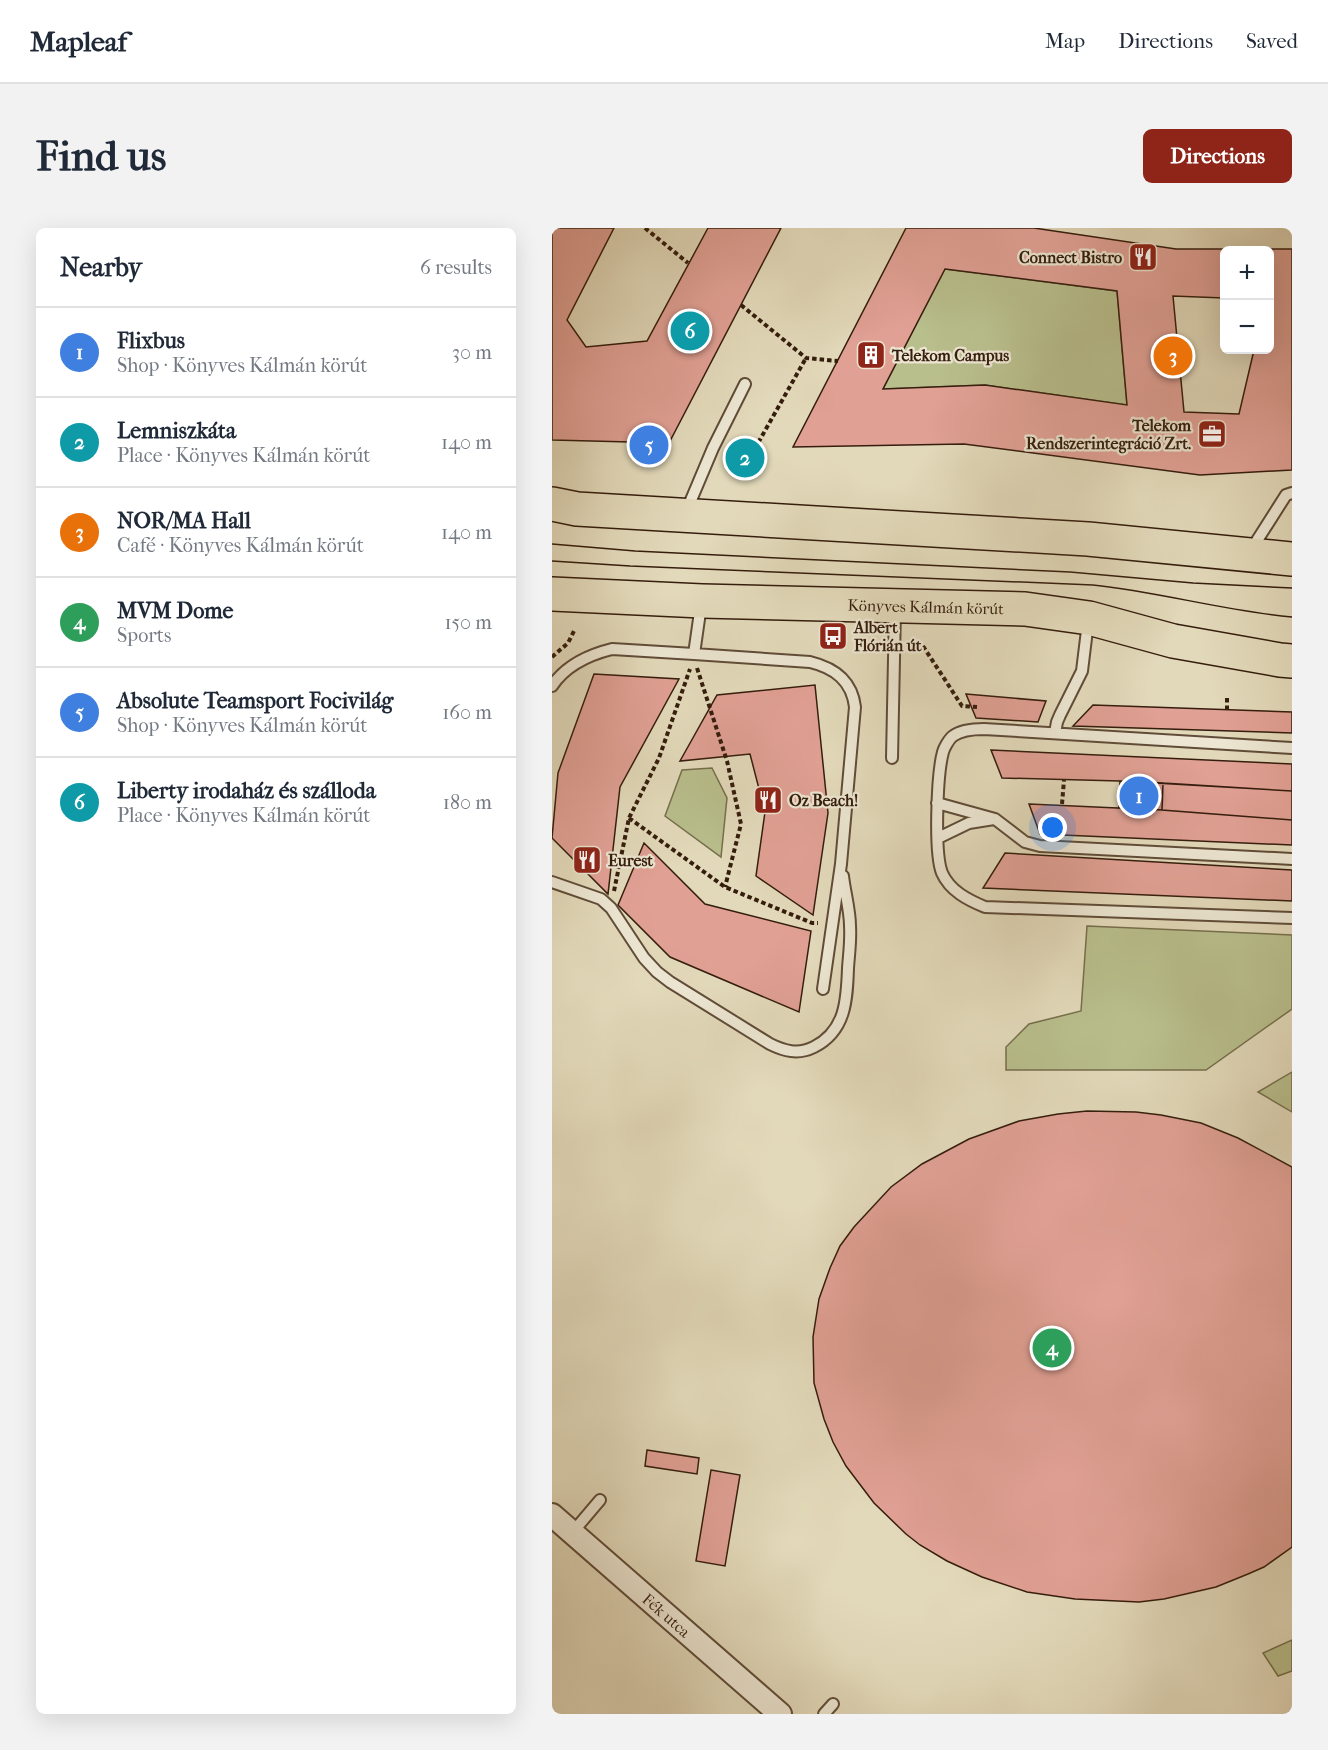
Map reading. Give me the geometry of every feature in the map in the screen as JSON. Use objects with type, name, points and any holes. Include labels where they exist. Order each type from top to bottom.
[{"type":"main road","points":[[560,509],[1088,539],[1292,559]]},
{"type":"main road","points":[[564,621],[566,595]]},
{"type":"main road","name":"Könyves Kálmán körút","points":[[566,595],[702,601],[1025,609],[1089,618],[1173,641],[1292,661]]},
{"type":"street","name":"Fék utca","points":[[552,1515],[780,1714]]},
{"type":"lane","points":[[685,515],[713,448],[745,384]]},
{"type":"lane","points":[[1249,554],[1286,495],[1292,493]]},
{"type":"lane","points":[[694,654],[702,601]]},
{"type":"lane","points":[[892,758],[895,605]]},
{"type":"lane","points":[[1055,733],[1060,714],[1082,671],[1089,618]]},
{"type":"lane","points":[[552,686],[557,678],[575,662],[612,649],[810,662],[837,673],[847,682],[854,696],[855,707],[841,864],[823,989]]},
{"type":"lane","points":[[1292,748],[970,730],[952,736],[943,751],[937,803],[942,873],[956,891],[985,907],[1292,918]]},
{"type":"lane","points":[[937,803],[995,819],[1025,842],[1040,846],[1292,859]]},
{"type":"lane","points":[[938,838],[969,823],[995,819]]},
{"type":"lane","points":[[552,882],[601,899],[657,972],[770,1044],[794,1052],[819,1045],[829,1037],[837,1027],[847,1000],[850,926],[841,864]]},
{"type":"lane","points":[[572,1533],[600,1500]]},
{"type":"lane","points":[[824,1714],[833,1704]]},
{"type":"path","points":[[645,228],[688,263]]},
{"type":"path","points":[[741,305],[806,358],[838,361]]},
{"type":"path","points":[[741,475],[806,358]]},
{"type":"path","points":[[552,657],[568,643],[564,621]]},
{"type":"path","points":[[923,646],[962,706],[977,707]]},
{"type":"path","points":[[610,908],[629,818],[660,758],[693,659],[727,761],[741,824],[725,887]]},
{"type":"path","points":[[1227,695],[1227,710]]},
{"type":"path","points":[[1062,804],[1064,780]]},
{"type":"path","points":[[629,818],[725,887],[812,923],[832,923]]},
{"type":"green space","points":[[945,269],[1117,291],[1127,405],[985,385],[883,389]]},
{"type":"green space","points":[[712,768],[727,798],[721,857],[665,816],[682,770]]},
{"type":"green space","points":[[1087,926],[1292,935],[1292,1009],[1206,1070],[1006,1070],[1006,1047],[1029,1024],[1081,1011]]},
{"type":"green space","points":[[1292,1072],[1292,1112],[1258,1092]]},
{"type":"green space","points":[[1292,1640],[1292,1671],[1278,1676],[1263,1653]]},
{"type":"building","points":[[552,228],[614,228],[567,320],[586,347],[647,341],[708,228],[781,228],[669,443],[552,440]]},
{"type":"building","name":"Telekom Campus","points":[[906,228],[1034,228],[1176,249],[1220,249],[1220,298],[1173,296],[1184,412],[1239,414],[1253,354],[1274,354],[1274,249],[1292,249],[1292,470],[1200,475],[964,444],[793,447]],"holes":[[[945,269],[1117,291],[1127,405],[985,385],[883,389]]]},
{"type":"building","points":[[594,674],[679,679],[620,787],[608,894],[552,838],[558,773]]},
{"type":"building","points":[[815,685],[828,813],[813,915],[756,876],[765,812],[750,754],[680,761],[717,695]]},
{"type":"building","points":[[966,694],[1046,701],[1038,722],[976,718]]},
{"type":"building","points":[[1093,705],[1292,712],[1292,733],[1073,726]]},
{"type":"building","points":[[991,750],[1292,764],[1292,791],[1120,781],[1002,778]]},
{"type":"building","points":[[1120,781],[1163,783],[1162,810],[1119,808]]},
{"type":"building","points":[[1163,783],[1292,791],[1292,820],[1162,810]]},
{"type":"building","points":[[1029,804],[1162,810],[1292,820],[1292,845],[1040,834]]},
{"type":"building","points":[[644,843],[705,904],[811,931],[799,1012],[670,957],[618,905]]},
{"type":"building","points":[[1005,853],[1292,870],[1292,901],[983,888]]},
{"type":"building","points":[[1087,1111],[1136,1112],[1201,1123],[1238,1138],[1292,1167],[1292,1547],[1264,1567],[1216,1587],[1164,1599],[1139,1602],[1075,1599],[1027,1592],[982,1577],[947,1561],[920,1545],[874,1503],[846,1466],[824,1419],[814,1383],[813,1337],[819,1299],[830,1268],[840,1246],[854,1227],[891,1187],[922,1164],[969,1139],[1019,1121]]},
{"type":"building","points":[[647,1450],[699,1458],[697,1474],[645,1466]]},
{"type":"building","points":[[711,1470],[740,1475],[725,1566],[696,1561]]},
{"type":"tram line","points":[[552,544],[635,551],[1070,572],[1193,583],[1292,588]]},
{"type":"tram line","points":[[552,561],[1093,585],[1292,617]]},
{"type":"place","name":"Connect Bistro","points":[[1143,257]]},
{"type":"place","name":"Liberty irodaház és szálloda","points":[[690,331]]},
{"type":"place","name":"Telekom Campus","points":[[871,355]]},
{"type":"place","name":"NOR/MA Hall","points":[[1173,356]]},
{"type":"place","name":"Telekom Rendszerintegráció Zrt.","points":[[1212,434]]},
{"type":"place","name":"Absolute Teamsport Focivilág","points":[[649,445]]},
{"type":"place","name":"Lemniszkáta","points":[[745,458]]},
{"type":"place","name":"Albert Flórián út","points":[[833,636]]},
{"type":"place","name":"Flixbus","points":[[1139,796]]},
{"type":"place","name":"Oz Beach!","points":[[768,800]]},
{"type":"place","name":"Eurest","points":[[587,860]]},
{"type":"place","name":"MVM Dome","points":[[1052,1348]]}]
